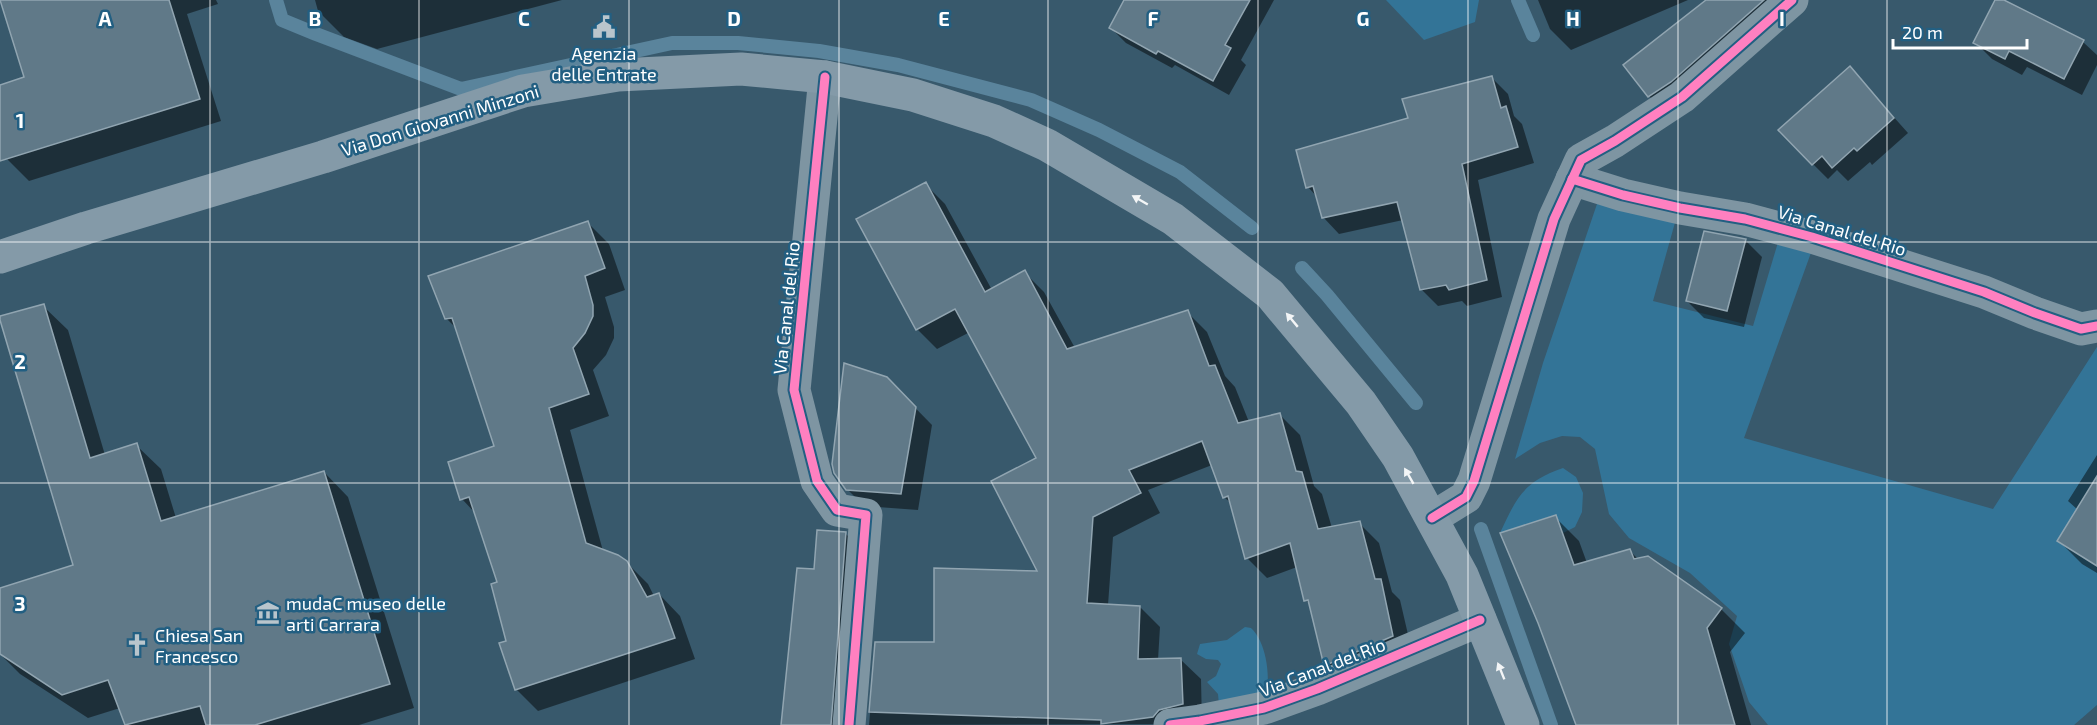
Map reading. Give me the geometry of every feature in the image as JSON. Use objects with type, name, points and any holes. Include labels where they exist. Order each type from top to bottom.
[{"type":"main road","name":"Via Don Giovanni Minzoni","points":[[0,257],[86,228],[324,157],[523,91],[618,75],[741,69],[825,77],[913,95],[994,121],[1047,146],[1173,219],[1270,294],[1361,403],[1398,457],[1462,575],[1523,725]]},
{"type":"street","points":[[1432,518],[1466,497],[1474,481],[1554,219],[1581,160],[1615,141],[1682,97],[1792,0]]},
{"type":"street","name":"Via Canal del Rio","points":[[825,77],[794,390],[817,481],[837,510],[866,515],[849,725]]},
{"type":"street","name":"Via Canal del Rio","points":[[1572,179],[1623,195],[1745,219],[1801,234],[1984,292],[2035,313],[2081,328],[2097,326]]},
{"type":"street","name":"Via Canal del Rio","points":[[1170,725],[1264,708],[1317,689],[1480,620]]},
{"type":"shaded area","points":[[1386,0],[1479,0],[1475,22],[1424,40]]},
{"type":"shaded area","points":[[1598,201],[1676,219],[1653,301],[1753,326],[1779,239],[1812,250],[1744,438],[1993,509],[2097,347],[2097,705],[2074,725],[1768,725],[1749,702],[1729,644],[1737,616],[1690,573],[1629,538],[1609,514],[1595,449],[1580,437],[1562,436],[1540,443],[1515,459],[1543,363]]},
{"type":"shaded area","points":[[1563,468],[1576,477],[1583,493],[1582,512],[1575,527],[1563,533],[1555,515],[1500,533],[1523,492],[1539,479]]},
{"type":"shaded area","points":[[1245,627],[1251,628],[1256,634],[1263,649],[1268,676],[1267,693],[1219,705],[1218,694],[1207,682],[1216,676],[1221,664],[1218,660],[1206,659],[1197,654],[1200,644],[1227,640]]},
{"type":"building","points":[[0,0],[169,0],[200,99],[0,161],[0,85],[24,77]]},
{"type":"building","points":[[1124,0],[1250,0],[1225,45],[1231,48],[1213,81],[1158,51],[1156,54],[1109,28]]},
{"type":"building","points":[[1706,0],[1764,0],[1671,82],[1648,97],[1623,65]]},
{"type":"building","points":[[1995,0],[2004,0],[2084,40],[2064,79],[2009,51],[2005,59],[1973,43]]},
{"type":"building","points":[[1850,66],[1894,118],[1857,151],[1854,148],[1832,168],[1822,156],[1812,165],[1778,130]]},
{"type":"building","points":[[1492,76],[1501,108],[1506,106],[1518,147],[1462,164],[1487,280],[1449,290],[1446,285],[1420,290],[1397,202],[1322,218],[1313,186],[1306,188],[1296,150],[1408,118],[1402,99]]},
{"type":"building","points":[[926,182],[985,292],[1025,270],[1067,349],[1188,310],[1209,366],[1215,365],[1238,423],[1280,413],[1296,471],[1302,472],[1318,529],[1360,521],[1375,579],[1381,579],[1393,636],[1324,666],[1308,600],[1304,601],[1290,543],[1245,559],[1228,496],[1223,498],[1202,441],[1129,470],[1141,493],[1093,517],[1087,603],[1140,606],[1138,659],[1181,658],[1183,704],[1159,710],[1153,717],[1101,724],[1101,720],[869,712],[875,642],[934,642],[934,568],[1037,571],[991,481],[1036,458],[955,309],[916,330],[856,219]]},
{"type":"building","points":[[588,221],[605,268],[585,276],[593,305],[593,316],[585,333],[573,348],[589,394],[549,408],[586,543],[618,555],[627,561],[647,597],[659,593],[675,638],[515,690],[499,643],[506,641],[491,584],[497,582],[469,497],[460,500],[448,462],[494,446],[452,318],[445,319],[428,276]]},
{"type":"building","points":[[1704,231],[1746,239],[1727,311],[1686,301]]},
{"type":"building","points":[[44,304],[90,458],[137,443],[161,521],[324,471],[390,684],[255,725],[206,725],[200,706],[125,725],[108,680],[62,695],[0,654],[0,588],[73,565],[0,320],[0,316]]},
{"type":"building","points":[[844,363],[887,377],[916,407],[901,494],[846,490],[834,473],[832,464]]},
{"type":"building","points":[[2097,476],[2097,566],[2057,541]]},
{"type":"building","points":[[1556,515],[1574,565],[1630,549],[1634,559],[1648,556],[1722,608],[1707,628],[1735,725],[1576,725],[1538,623],[1500,533]]},
{"type":"building","points":[[817,530],[846,532],[831,725],[781,725],[797,568],[814,569]]},
{"type":"waterway","points":[[276,0],[282,20],[461,89],[672,43],[738,43],[819,51],[898,65],[1031,100],[1099,130],[1180,172],[1252,228]]},
{"type":"waterway","points":[[1518,0],[1533,35]]},
{"type":"waterway","points":[[1302,268],[1416,403]]},
{"type":"waterway","points":[[1481,529],[1551,725]]},
{"type":"cycle path","points":[[1432,518],[1466,497],[1474,481],[1554,219],[1581,160],[1615,141],[1682,97],[1792,0]]},
{"type":"cycle path","points":[[825,77],[794,390],[817,481],[837,510],[866,515],[849,725]]},
{"type":"cycle path","points":[[1572,179],[1623,195],[1745,219],[1812,237],[1984,292],[2081,329],[2097,326]]},
{"type":"cycle path","points":[[1170,725],[1264,708],[1317,689],[1480,620]]},
{"type":"place","name":"Agenzia delle Entrate","points":[[604,27]]},
{"type":"place","name":"mudaC museo delle arti Carrara","points":[[268,613]]},
{"type":"place","name":"Chiesa San Francesco","points":[[137,645]]}]
